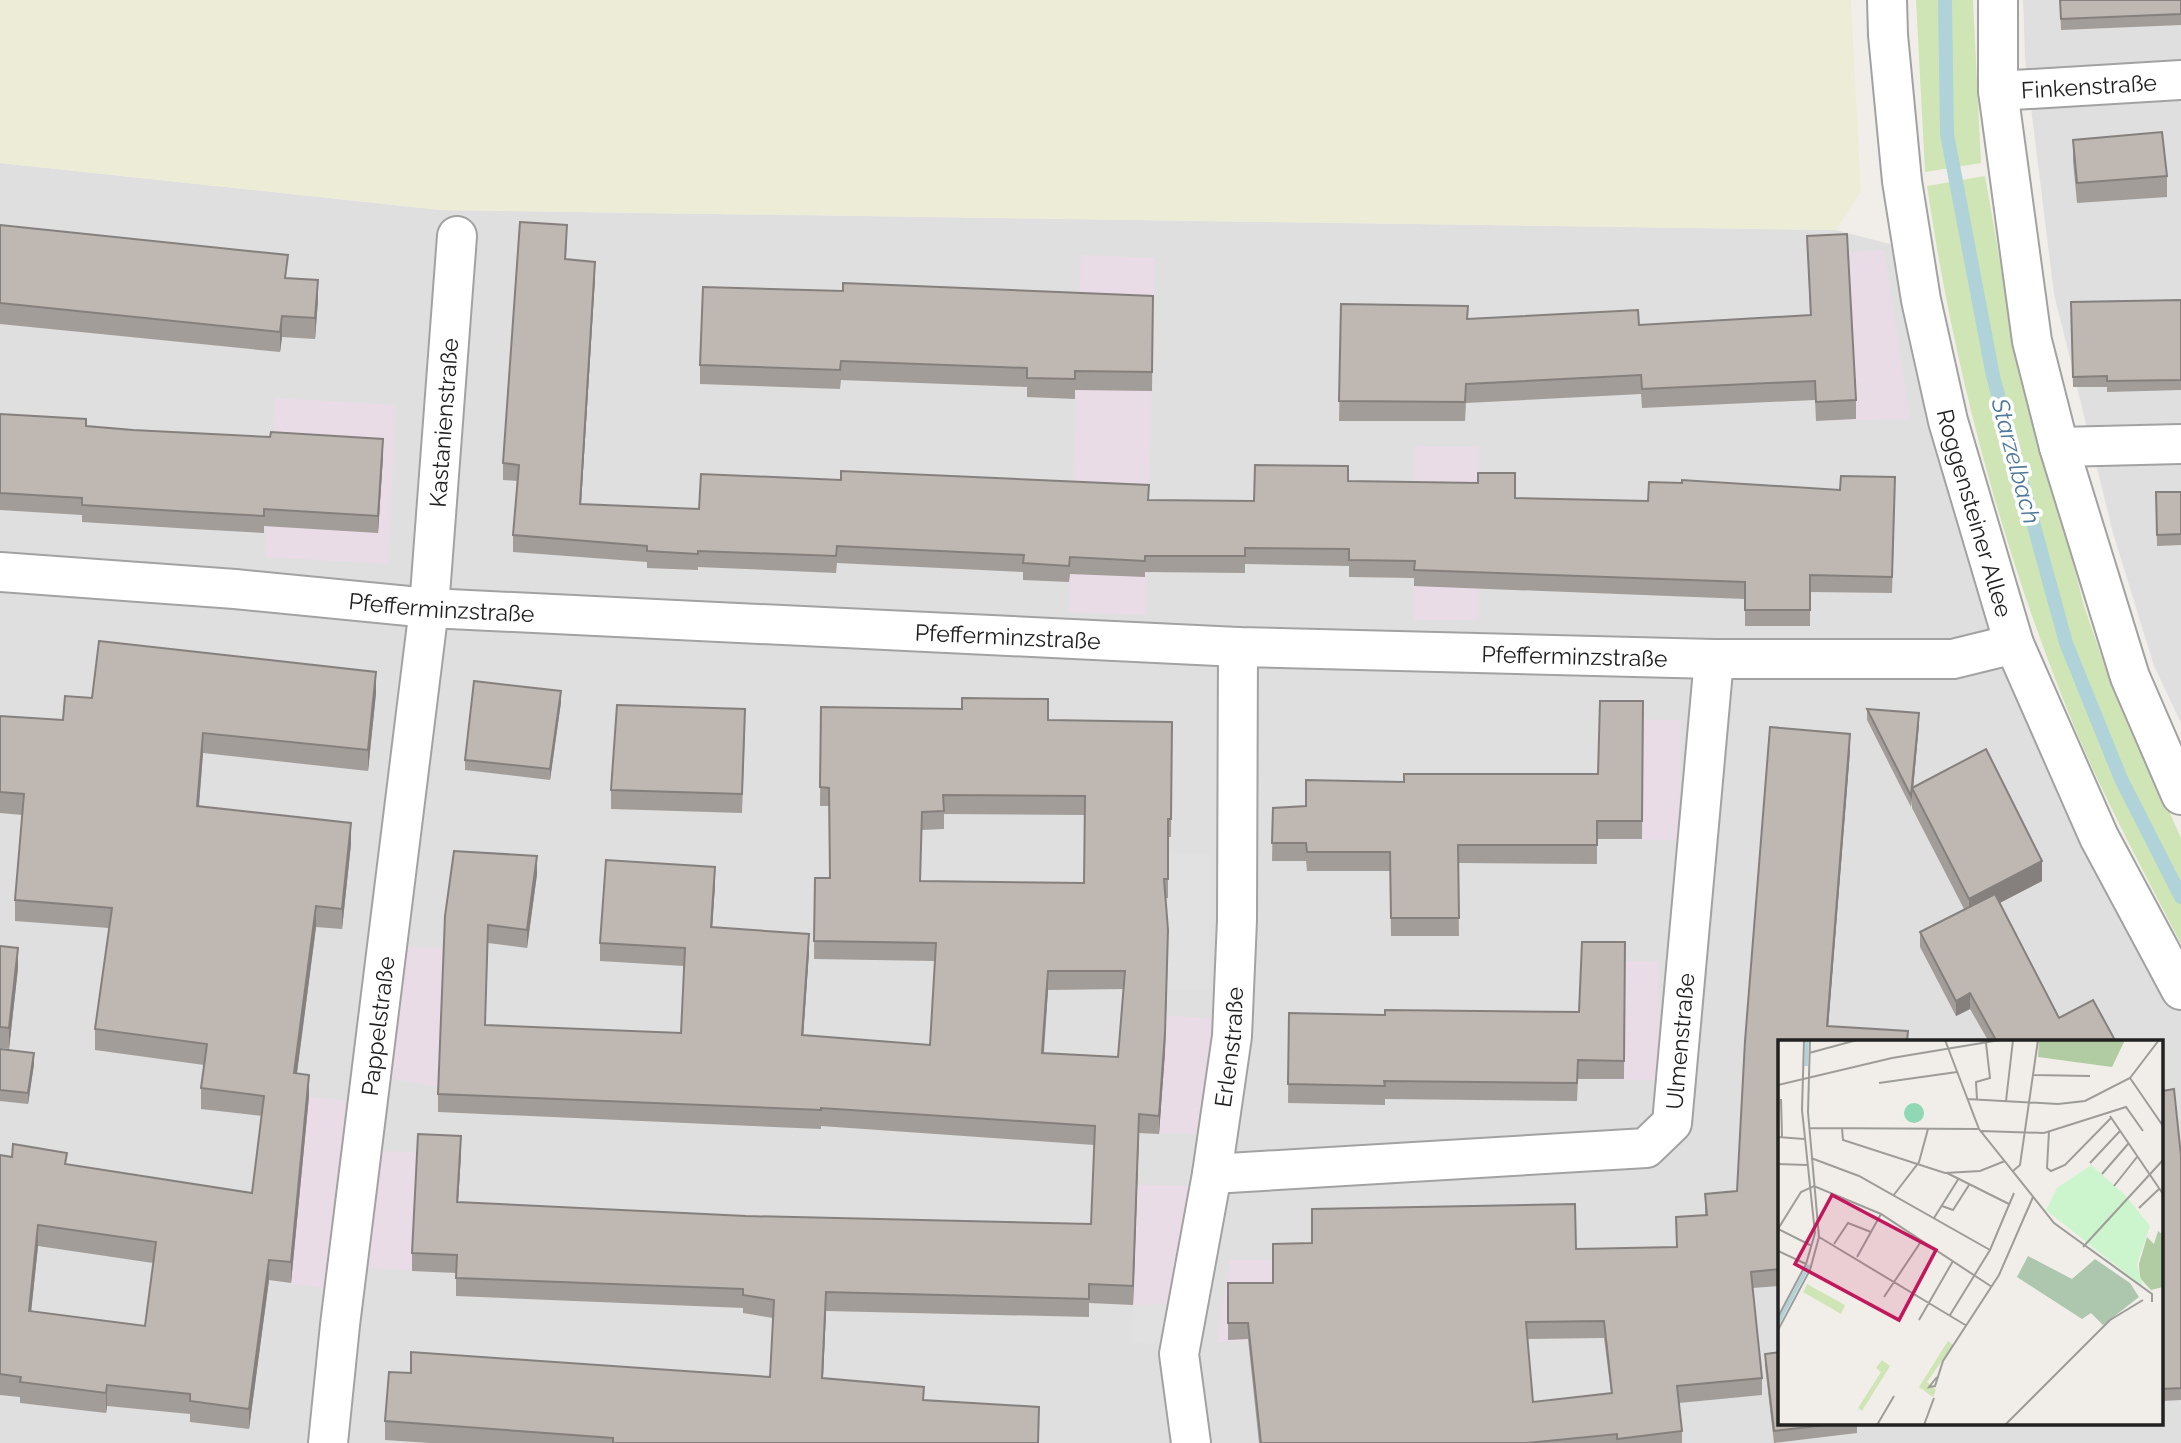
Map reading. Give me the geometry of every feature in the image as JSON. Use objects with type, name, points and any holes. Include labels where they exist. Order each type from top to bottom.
[{"type":"street","name":"Roggensteiner Allee","points":[[1886,0],[1902,181],[1921,300],[1948,421],[2014,644],[2099,837],[2181,990]]},
{"type":"street","points":[[1998,0],[1998,91],[2032,341],[2059,447],[2130,677],[2181,795]]},
{"type":"street","name":"Finkenstraße","points":[[1998,91],[2181,80]]},
{"type":"street","name":"Kastanienstraße","points":[[429,608],[457,236]]},
{"type":"street","points":[[2059,447],[2181,444]]},
{"type":"street","name":"Pfefferminzstraße","points":[[0,572],[235,589],[429,608],[1238,647],[1714,659],[1953,659],[2014,644]]},
{"type":"street","name":"Pappelstraße","points":[[328,1443],[429,608]]},
{"type":"street","name":"Erlenstraße","points":[[1191,1443],[1180,1354],[1212,1174],[1232,1037],[1237,920],[1238,647]]},
{"type":"street","name":"Ulmenstraße","points":[[1212,1174],[1646,1148],[1672,1123],[1714,659]]},
{"type":"shaded area","points":[[2023,0],[2181,0],[2181,723],[2154,666],[2113,533],[2054,294],[2025,59]]},
{"type":"shaded area","points":[[0,163],[441,210],[1836,230],[1890,244],[1979,568],[2181,1007],[2181,1443],[0,1443]]},
{"type":"shaded area","points":[[1884,250],[1910,419],[1816,421],[1807,255]]},
{"type":"shaded area","points":[[1081,255],[1155,258],[1146,615],[1069,612]]},
{"type":"shaded area","points":[[275,398],[396,405],[388,564],[265,557]]},
{"type":"shaded area","points":[[1415,446],[1479,447],[1478,620],[1414,620]]},
{"type":"shaded area","points":[[1600,719],[1681,720],[1679,840],[1598,839]]},
{"type":"shaded area","points":[[1168,853],[1209,853],[1209,989],[1168,989]]},
{"type":"shaded area","points":[[407,947],[488,949],[483,1089],[439,1087],[387,1078]]},
{"type":"shaded area","points":[[1582,961],[1659,961],[1658,1080],[1581,1079]]},
{"type":"shaded area","points":[[1125,1012],[1217,1019],[1197,1134],[1115,1131]]},
{"type":"shaded area","points":[[267,1091],[346,1101],[324,1288],[251,1278]]},
{"type":"shaded area","points":[[376,1151],[461,1154],[456,1273],[367,1268]]},
{"type":"shaded area","points":[[1094,1183],[1188,1186],[1170,1304],[1133,1305]]},
{"type":"shaded area","points":[[1230,1260],[1311,1260],[1311,1340],[1217,1342]]},
{"type":"shaded area","points":[[1170,1304],[1164,1345],[1131,1343],[1133,1305]]},
{"type":"green space","points":[[0,0],[1851,0],[1861,191],[1836,230],[441,210],[0,163]]},
{"type":"green space","points":[[1916,0],[1973,0],[1981,163],[1925,172]]},
{"type":"green space","points":[[1985,176],[2006,295],[2084,606],[2107,673],[2181,838],[2181,944],[2100,785],[2050,666],[2004,531],[1967,394],[1938,255],[1927,186]]},
{"type":"building","points":[[2060,0],[2181,0],[2181,14],[2061,19]]},
{"type":"building","points":[[2162,132],[2167,176],[2077,183],[2073,140]]},
{"type":"building","points":[[520,222],[567,225],[565,259],[595,262],[580,504],[699,509],[701,474],[841,480],[841,471],[1149,485],[1148,500],[1254,501],[1255,465],[1348,466],[1348,481],[1478,483],[1478,473],[1515,473],[1515,498],[1648,501],[1649,482],[1682,483],[1682,480],[1840,490],[1841,476],[1895,477],[1892,577],[1810,575],[1810,610],[1745,610],[1745,582],[1414,570],[1415,561],[1349,560],[1349,549],[1245,548],[1245,556],[1145,556],[1145,561],[1070,557],[1069,566],[1023,563],[1024,555],[837,546],[836,556],[698,551],[698,554],[647,551],[647,546],[513,535],[519,465],[503,463]]},
{"type":"building","points":[[0,225],[288,255],[285,278],[318,280],[315,318],[282,316],[280,332],[0,303]]},
{"type":"building","points":[[1847,234],[1856,400],[1816,402],[1815,381],[1642,389],[1641,375],[1466,384],[1465,402],[1339,401],[1341,304],[1468,306],[1467,319],[1638,310],[1639,325],[1811,315],[1807,236]]},
{"type":"building","points":[[843,283],[1153,296],[1152,372],[1075,371],[1075,379],[1027,378],[1027,368],[841,361],[840,370],[700,365],[703,287],[843,291]]},
{"type":"building","points":[[2181,300],[2181,380],[2107,381],[2107,376],[2073,377],[2071,302]]},
{"type":"building","points":[[0,414],[86,419],[86,426],[133,430],[270,437],[271,432],[383,439],[378,516],[264,509],[264,516],[193,512],[82,505],[82,498],[0,493]]},
{"type":"building","points":[[2156,492],[2181,492],[2181,534],[2157,535]]},
{"type":"building","points":[[99,641],[376,672],[368,750],[203,733],[197,806],[351,823],[342,909],[316,906],[294,1073],[309,1075],[291,1262],[269,1260],[249,1409],[190,1401],[190,1394],[107,1385],[106,1393],[20,1382],[21,1377],[0,1374],[0,1155],[12,1157],[13,1144],[67,1153],[65,1164],[252,1193],[264,1096],[201,1088],[207,1044],[95,1029],[112,908],[15,900],[24,794],[0,792],[0,716],[63,720],[65,696],[92,698]],"holes":[[[38,1225],[156,1242],[145,1326],[29,1311]]]},
{"type":"building","points":[[474,681],[561,691],[550,769],[465,760]]},
{"type":"building","points":[[962,698],[1048,699],[1048,720],[1172,722],[1168,879],[1164,879],[1168,930],[1165,1033],[1159,1116],[1139,1114],[1133,1286],[1089,1284],[1089,1299],[826,1292],[822,1378],[924,1387],[923,1400],[1039,1407],[1038,1443],[613,1443],[613,1438],[385,1421],[389,1372],[411,1373],[411,1352],[770,1377],[774,1300],[743,1295],[743,1289],[456,1278],[457,1255],[412,1253],[418,1134],[461,1136],[457,1202],[746,1216],[1091,1224],[1095,1126],[821,1108],[438,1094],[445,916],[454,851],[537,856],[527,930],[488,925],[485,1025],[681,1033],[685,948],[600,943],[606,860],[715,867],[711,927],[809,934],[802,1035],[930,1045],[936,943],[814,941],[815,878],[830,878],[829,788],[820,787],[821,707],[962,709]],"holes":[[[943,795],[1085,796],[1084,883],[920,881],[922,812],[944,811]],[[1048,971],[1125,971],[1118,1057],[1042,1053]]]},
{"type":"building","points":[[1600,701],[1643,701],[1642,821],[1597,821],[1597,845],[1458,845],[1459,918],[1391,918],[1390,852],[1307,852],[1306,843],[1272,843],[1273,808],[1306,806],[1306,780],[1404,782],[1404,774],[1598,774]]},
{"type":"building","points":[[617,705],[745,709],[742,794],[611,790]]},
{"type":"building","points":[[1867,709],[1919,713],[1911,796]]},
{"type":"building","points":[[1770,727],[1850,734],[1827,1026],[1908,1031],[1907,1040],[1778,1040],[1778,1269],[1751,1272],[1762,1378],[1677,1386],[1682,1431],[1617,1439],[1617,1434],[1527,1443],[1261,1443],[1248,1323],[1228,1323],[1228,1283],[1273,1283],[1273,1244],[1312,1243],[1312,1209],[1575,1204],[1576,1249],[1677,1247],[1676,1217],[1707,1215],[1705,1194],[1737,1191],[1745,1041]],"holes":[[[1604,1321],[1612,1393],[1533,1402],[1526,1322]]]},
{"type":"building","points":[[1986,749],[2042,861],[1969,899],[1912,788]]},
{"type":"building","points":[[1995,894],[2059,1018],[2093,1000],[2115,1040],[1996,1040],[1970,993],[1956,1001],[1920,932]]},
{"type":"building","points":[[1582,942],[1625,942],[1624,1061],[1578,1060],[1577,1083],[1384,1081],[1385,1086],[1288,1084],[1289,1013],[1385,1015],[1385,1010],[1579,1012]]},
{"type":"building","points":[[0,946],[18,948],[9,1028],[0,1027]]},
{"type":"building","points":[[0,1049],[34,1053],[28,1093],[0,1090]]},
{"type":"building","points":[[2174,1089],[2181,1156],[2181,1388],[2164,1389],[2164,1091]]},
{"type":"building","points":[[1778,1352],[1778,1426],[1817,1426],[1774,1431],[1765,1354]]},
{"type":"waterway","name":"Starzelbach","points":[[1945,0],[1947,134],[1993,376],[2066,643],[2121,779],[2181,897]]}]
